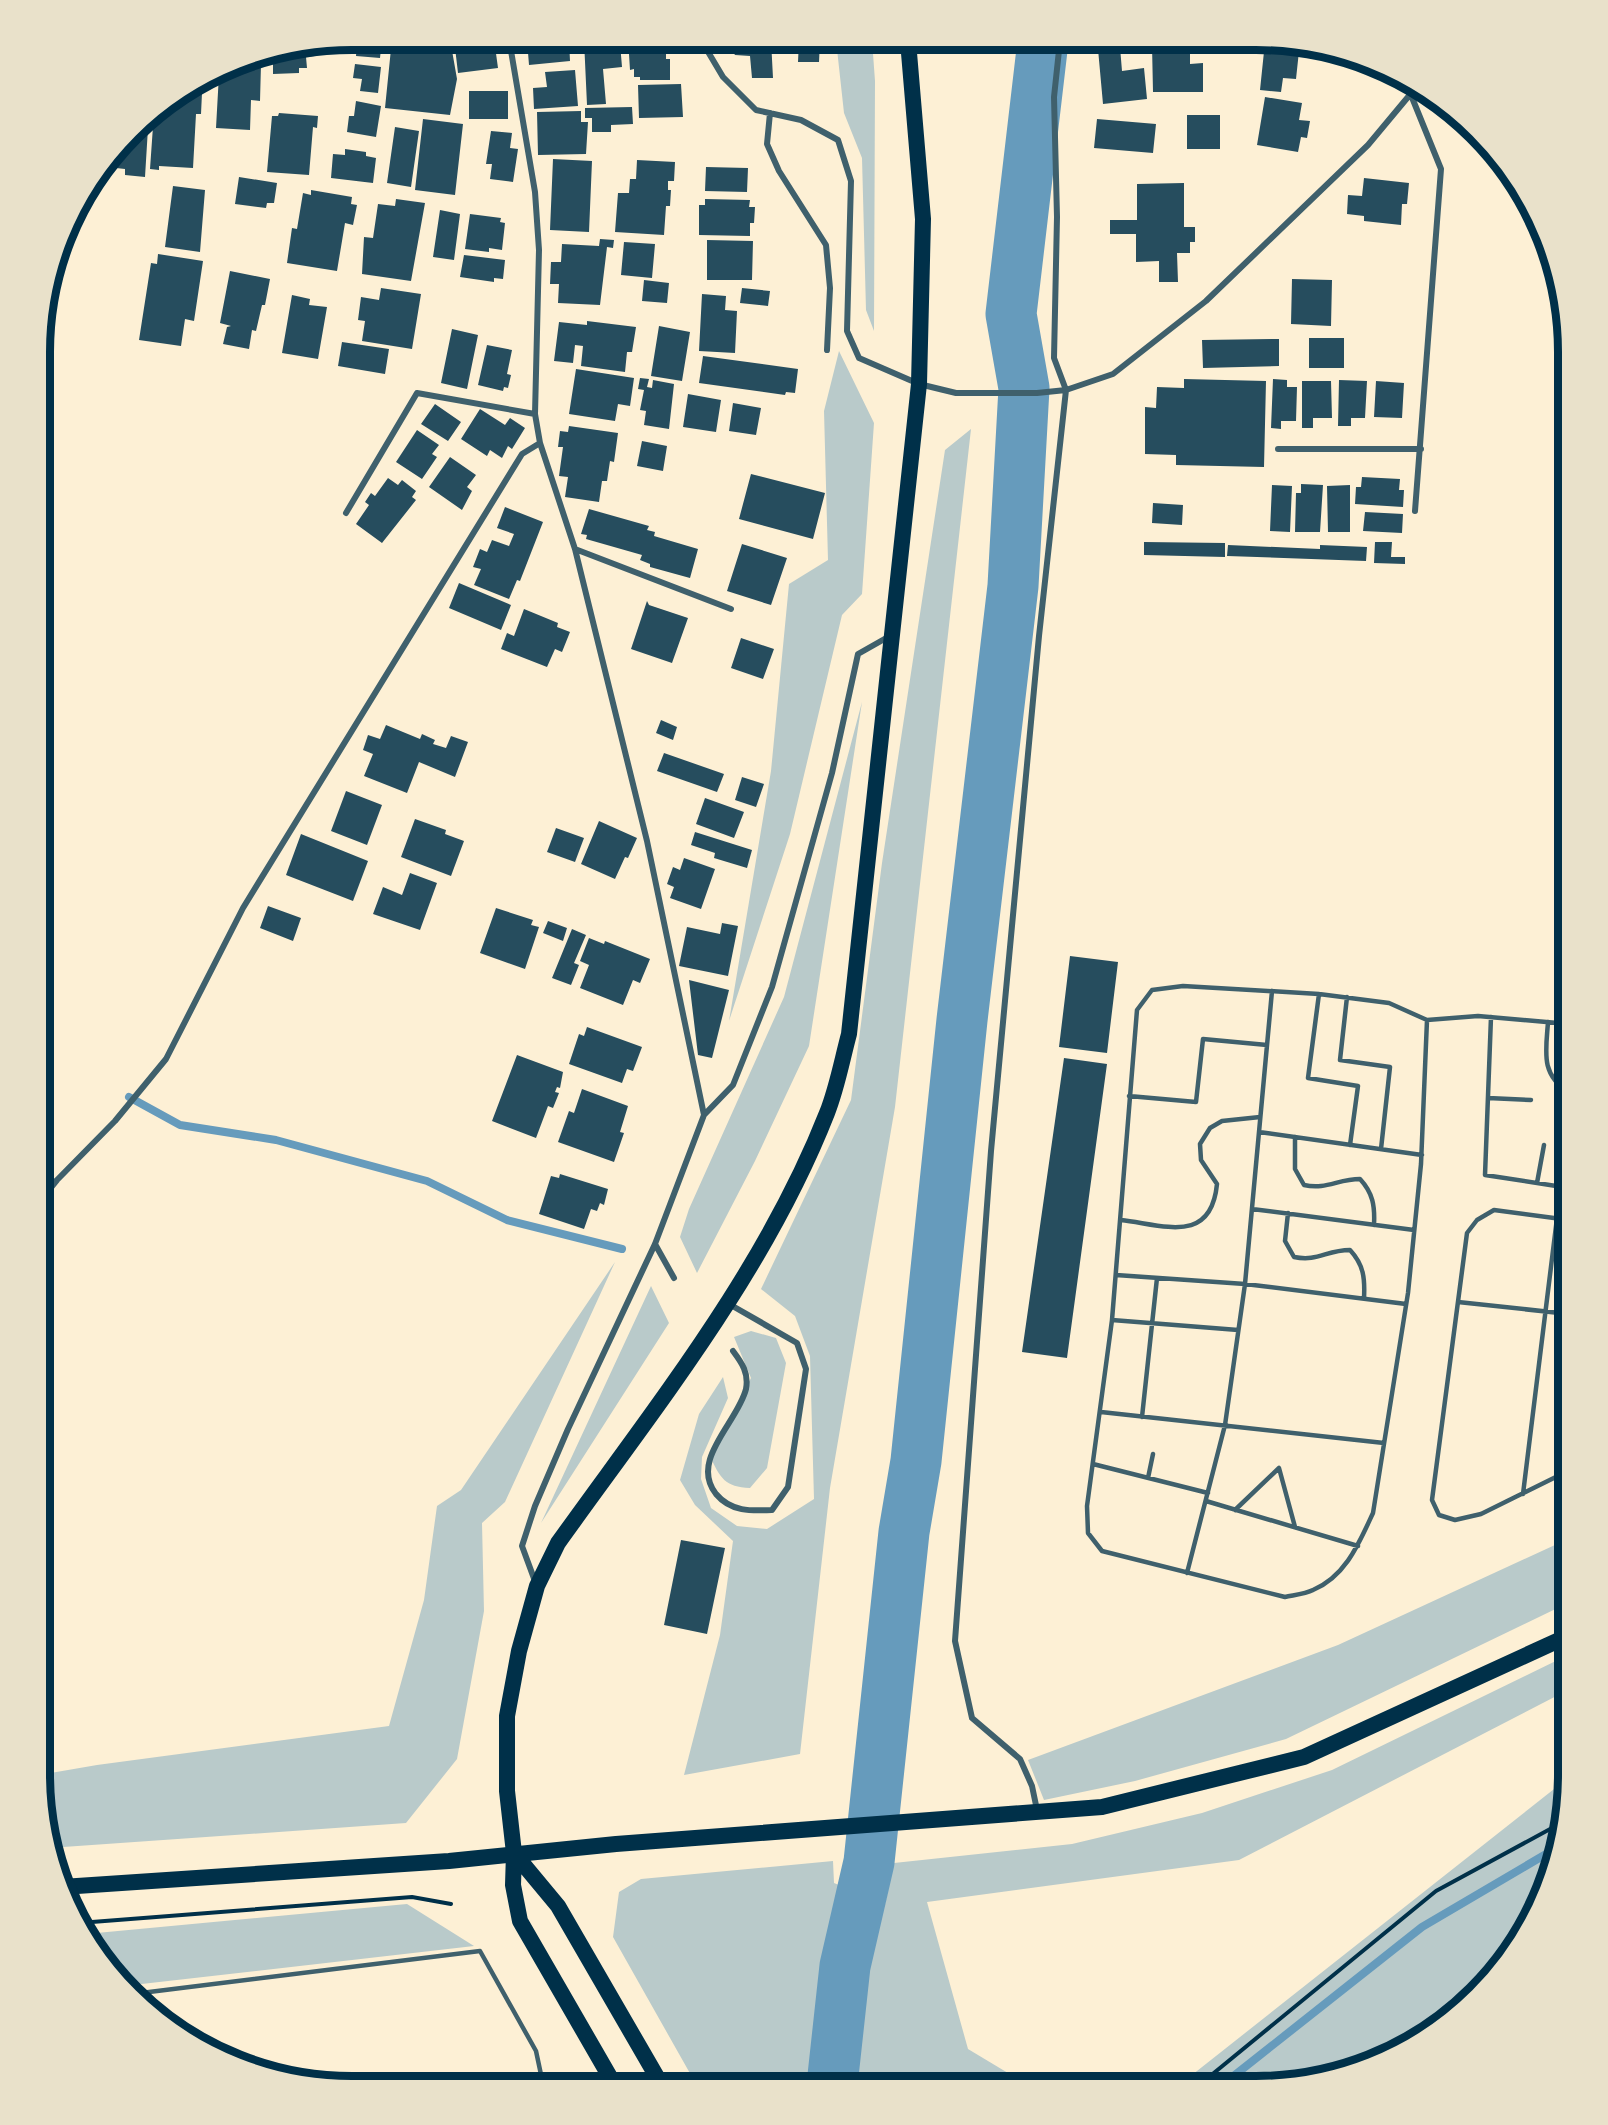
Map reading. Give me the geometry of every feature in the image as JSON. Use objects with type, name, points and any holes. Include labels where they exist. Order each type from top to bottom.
[{"type":"highway","points":[[609,2076],[520,1921],[513,1885],[514,1853],[507,1791],[507,1716],[519,1651],[537,1586],[558,1543],[728,1304],[782,1209],[828,1112],[849,1034],[919,384],[924,219],[909,50]]},
{"type":"highway","points":[[71,1886],[448,1861],[514,1853],[892,1823],[1038,1814],[1102,1807],[1304,1757],[1558,1641]]},
{"type":"highway","points":[[514,1853],[558,1906],[656,2076]]},
{"type":"street","points":[[511,50],[535,192],[539,250],[535,414],[540,442],[575,549],[647,841],[704,1115]]},
{"type":"street","points":[[707,50],[723,77],[756,110],[801,120],[838,140],[851,181],[847,331],[859,358],[919,384],[956,393],[1037,393],[1066,390],[1113,374],[1206,301],[1368,145],[1413,93]]},
{"type":"street","points":[[1038,1814],[1032,1786],[1020,1760],[972,1718],[955,1641],[991,1151],[1039,636],[1066,390],[1054,358],[1057,218],[1054,97],[1059,50]]},
{"type":"street","points":[[1411,96],[1441,169],[1416,511]]},
{"type":"street","points":[[770,113],[767,144],[779,171],[826,245],[830,288],[827,350]]},
{"type":"street","points":[[346,513],[417,393],[535,414]]},
{"type":"street","points":[[50,1189],[115,1121],[166,1059],[243,908],[522,454],[540,442]]},
{"type":"street","points":[[1278,449],[1420,449]]},
{"type":"street","points":[[575,549],[731,609]]},
{"type":"street","points":[[537,1586],[522,1546],[535,1506],[568,1429],[655,1244],[704,1115],[733,1086],[772,987],[832,773],[858,654],[881,643],[893,632]]},
{"type":"street","points":[[655,1244],[674,1278]]},
{"type":"street","points":[[728,1304],[797,1343],[806,1369],[788,1487],[772,1510],[747,1512],[723,1503],[709,1485],[709,1460],[746,1389],[746,1367],[733,1351]]},
{"type":"lane","points":[[1427,1020],[1422,1155],[1406,1304],[1373,1513],[1358,1546],[1345,1567],[1313,1590],[1285,1596],[1102,1551],[1088,1533],[1087,1506],[1112,1320],[1137,1010],[1152,990],[1183,986],[1319,994],[1389,1003],[1427,1020],[1491,1017],[1558,1023]]},
{"type":"lane","points":[[1187,1573],[1225,1425],[1245,1284],[1272,991]]},
{"type":"lane","points":[[1319,994],[1308,1078],[1358,1086],[1350,1145]]},
{"type":"lane","points":[[1347,998],[1340,1060],[1390,1067],[1381,1149]]},
{"type":"lane","points":[[1491,1017],[1485,1175],[1558,1185]]},
{"type":"lane","points":[[1548,1022],[1546,1060],[1555,1084],[1558,1086]]},
{"type":"lane","points":[[1129,1096],[1196,1102],[1203,1039],[1267,1045]]},
{"type":"lane","points":[[1488,1098],[1531,1100]]},
{"type":"lane","points":[[1120,1220],[1187,1228],[1203,1220],[1215,1203],[1217,1184],[1201,1160],[1200,1144],[1210,1128],[1222,1121],[1260,1117]]},
{"type":"lane","points":[[1259,1132],[1422,1155]]},
{"type":"lane","points":[[1295,1137],[1295,1170],[1304,1185],[1324,1187],[1343,1179],[1360,1179],[1368,1188],[1375,1206],[1374,1225]]},
{"type":"lane","points":[[1537,1183],[1544,1146]]},
{"type":"lane","points":[[1252,1209],[1414,1230]]},
{"type":"lane","points":[[1522,1494],[1557,1218],[1494,1210],[1477,1220],[1467,1233],[1432,1500],[1438,1515],[1455,1520],[1481,1514],[1522,1494],[1558,1476]]},
{"type":"lane","points":[[1288,1213],[1285,1241],[1294,1257],[1314,1259],[1334,1250],[1350,1251],[1359,1259],[1365,1278],[1364,1299]]},
{"type":"lane","points":[[1116,1275],[1245,1284],[1406,1304]]},
{"type":"lane","points":[[1142,1417],[1157,1278]]},
{"type":"lane","points":[[1458,1302],[1558,1313]]},
{"type":"lane","points":[[1112,1320],[1152,1321],[1238,1330]]},
{"type":"lane","points":[[1101,1412],[1384,1443]]},
{"type":"lane","points":[[1148,1478],[1153,1454]]},
{"type":"lane","points":[[1093,1464],[1208,1493]]},
{"type":"lane","points":[[1235,1510],[1279,1468],[1295,1527]]},
{"type":"lane","points":[[1206,1501],[1358,1546]]},
{"type":"lane","points":[[144,1993],[480,1950],[536,2051],[541,2076]]},
{"type":"path","points":[[1210,2076],[1436,1891],[1554,1827]]},
{"type":"path","points":[[89,1922],[412,1897],[451,1904]]},
{"type":"shaded area","points":[[837,50],[873,50],[875,81],[874,331],[866,310],[862,158],[844,113]]},
{"type":"shaded area","points":[[839,351],[874,423],[862,594],[842,615],[790,834],[729,1021],[771,771],[789,584],[828,560],[824,411]]},
{"type":"shaded area","points":[[971,429],[895,1107],[830,1488],[800,1754],[684,1775],[720,1635],[733,1541],[695,1505],[680,1480],[699,1414],[723,1377],[728,1398],[702,1457],[701,1479],[711,1508],[737,1526],[767,1529],[814,1499],[810,1356],[795,1316],[761,1289],[851,1100],[882,863],[945,450]]},
{"type":"shaded area","points":[[862,702],[809,1046],[755,1161],[697,1273],[680,1237],[689,1209],[784,997]]},
{"type":"shaded area","points":[[615,1262],[505,1502],[482,1523],[484,1611],[457,1759],[406,1823],[59,1847],[52,1813],[50,1773],[389,1726],[424,1600],[437,1506],[461,1490]]},
{"type":"shaded area","points":[[651,1286],[669,1323],[541,1523]]},
{"type":"shaded area","points":[[751,1331],[776,1338],[786,1363],[767,1468],[750,1488],[735,1486],[724,1480],[710,1456],[751,1378],[734,1337]]},
{"type":"shaded area","points":[[1558,1544],[1558,1608],[1286,1739],[1135,1781],[1044,1800],[1028,1760],[1338,1645]]},
{"type":"shaded area","points":[[1558,1660],[1558,1695],[1239,1860],[927,1902],[968,2049],[1013,2076],[691,2076],[613,1937],[619,1892],[641,1879],[833,1861],[834,1883],[885,1904],[894,1863],[1072,1844],[1202,1813],[1332,1770]]},
{"type":"shaded area","points":[[1558,1786],[1553,1833],[1536,1889],[1508,1941],[1484,1973],[1456,2001],[1408,2035],[1372,2053],[1335,2065],[1276,2075],[1191,2076]]},
{"type":"shaded area","points":[[407,1904],[474,1946],[136,1985],[124,1973],[95,1933]]},
{"type":"building","points":[[356,50],[381,50],[380,58],[356,56]]},
{"type":"building","points":[[391,50],[452,50],[457,79],[450,115],[385,108]]},
{"type":"building","points":[[455,50],[496,50],[498,68],[458,73]]},
{"type":"building","points":[[528,50],[569,50],[570,61],[529,65]]},
{"type":"building","points":[[584,50],[621,50],[622,67],[603,69],[606,104],[587,105]]},
{"type":"building","points":[[732,50],[772,50],[773,78],[752,78],[750,56],[735,55]]},
{"type":"building","points":[[799,50],[820,50],[819,62],[798,62]]},
{"type":"building","points":[[1098,50],[1120,50],[1122,71],[1144,68],[1147,99],[1103,104]]},
{"type":"building","points":[[1152,50],[1190,50],[1190,64],[1203,63],[1203,92],[1153,92]]},
{"type":"building","points":[[1264,50],[1299,52],[1296,79],[1283,78],[1281,92],[1260,90]]},
{"type":"building","points":[[316,52],[316,56],[306,57],[307,68],[299,68],[299,73],[273,74],[273,60]]},
{"type":"building","points":[[666,53],[666,59],[670,59],[670,80],[640,80],[640,77],[634,77],[634,69],[630,70],[629,54]]},
{"type":"building","points":[[261,64],[260,101],[251,100],[250,130],[216,128],[219,81]]},
{"type":"building","points":[[355,64],[381,67],[378,93],[360,91],[362,79],[353,78]]},
{"type":"building","points":[[575,70],[578,106],[534,109],[533,88],[547,87],[545,72]]},
{"type":"building","points":[[681,84],[683,117],[639,118],[638,85]]},
{"type":"building","points":[[469,91],[508,91],[508,119],[469,119]]},
{"type":"building","points":[[196,93],[202,93],[201,114],[196,114],[193,168],[159,166],[159,170],[150,169],[153,123]]},
{"type":"building","points":[[1265,97],[1302,103],[1299,120],[1310,121],[1307,138],[1301,137],[1298,152],[1257,145]]},
{"type":"building","points":[[356,101],[381,106],[376,137],[347,132],[349,116],[354,116]]},
{"type":"building","points":[[632,107],[633,124],[611,125],[611,132],[592,132],[592,118],[585,118],[585,108]]},
{"type":"building","points":[[581,111],[581,122],[588,122],[586,154],[538,155],[537,112]]},
{"type":"building","points":[[279,113],[318,116],[317,128],[313,127],[309,175],[267,172],[272,116],[278,116]]},
{"type":"building","points":[[1187,115],[1220,115],[1220,149],[1187,149]]},
{"type":"building","points":[[423,119],[463,124],[455,195],[415,190]]},
{"type":"building","points":[[1097,119],[1156,124],[1153,153],[1094,148]]},
{"type":"building","points":[[395,127],[419,131],[411,187],[387,183]]},
{"type":"building","points":[[148,128],[145,177],[125,175],[125,169],[116,168],[117,162],[124,152]]},
{"type":"building","points":[[491,131],[512,133],[510,148],[518,149],[513,182],[490,179],[492,164],[486,164]]},
{"type":"building","points":[[345,149],[366,152],[366,156],[376,158],[373,183],[331,178],[333,154],[345,155]]},
{"type":"building","points":[[553,159],[592,161],[589,232],[550,230]]},
{"type":"building","points":[[637,160],[675,162],[674,181],[668,181],[668,190],[671,190],[670,206],[666,206],[664,235],[615,232],[618,193],[629,193],[630,179],[636,179]]},
{"type":"building","points":[[706,167],[748,168],[747,192],[705,191]]},
{"type":"building","points":[[239,177],[277,183],[274,203],[267,203],[266,208],[235,204]]},
{"type":"building","points":[[1364,178],[1409,183],[1407,204],[1402,204],[1401,225],[1364,221],[1364,216],[1347,214],[1348,195],[1362,196]]},
{"type":"building","points":[[1184,183],[1184,227],[1195,227],[1195,242],[1190,242],[1190,253],[1177,253],[1178,282],[1159,282],[1159,261],[1136,262],[1136,234],[1110,234],[1110,220],[1137,220],[1137,184]]},
{"type":"building","points":[[173,186],[205,190],[200,252],[165,247]]},
{"type":"building","points":[[311,190],[352,197],[351,204],[357,205],[353,225],[345,223],[337,271],[287,263],[292,228],[297,229],[303,193],[311,195]]},
{"type":"building","points":[[396,199],[425,203],[411,281],[362,274],[364,237],[373,238],[378,204],[395,206]]},
{"type":"building","points":[[705,199],[750,200],[749,207],[755,207],[754,223],[750,223],[750,236],[699,235],[699,205],[705,205]]},
{"type":"building","points":[[440,210],[460,214],[454,260],[433,257]]},
{"type":"building","points":[[470,214],[501,218],[500,222],[505,223],[502,250],[489,248],[489,252],[465,249]]},
{"type":"building","points":[[600,239],[614,240],[613,248],[607,247],[600,305],[558,303],[559,284],[550,284],[551,262],[561,262],[562,244],[599,246]]},
{"type":"building","points":[[707,240],[753,241],[752,280],[707,280]]},
{"type":"building","points":[[624,242],[655,244],[652,278],[621,275]]},
{"type":"building","points":[[158,254],[203,261],[194,321],[185,319],[181,346],[139,340],[151,263],[157,264]]},
{"type":"building","points":[[464,255],[505,260],[503,279],[494,278],[494,282],[460,277]]},
{"type":"building","points":[[230,271],[270,279],[265,305],[262,305],[256,331],[252,330],[249,349],[223,344],[227,327],[231,326],[220,323]]},
{"type":"building","points":[[1292,279],[1332,280],[1331,326],[1291,324]]},
{"type":"building","points":[[644,280],[669,283],[667,303],[642,301]]},
{"type":"building","points":[[381,288],[421,294],[412,349],[362,341],[365,321],[358,320],[361,297],[379,300]]},
{"type":"building","points":[[742,288],[770,291],[768,306],[740,303]]},
{"type":"building","points":[[702,294],[726,296],[725,310],[737,311],[735,353],[699,351]]},
{"type":"building","points":[[292,295],[310,299],[309,305],[327,307],[318,359],[282,353]]},
{"type":"building","points":[[587,321],[636,327],[632,352],[627,352],[625,372],[581,366],[583,346],[575,345],[573,363],[554,361],[559,322],[587,325]]},
{"type":"building","points":[[659,326],[690,332],[682,381],[651,376]]},
{"type":"building","points":[[452,329],[478,335],[467,389],[441,383]]},
{"type":"building","points":[[1309,338],[1344,338],[1344,368],[1309,368]]},
{"type":"building","points":[[1279,339],[1279,366],[1203,368],[1202,340]]},
{"type":"building","points":[[342,342],[389,349],[385,374],[338,366]]},
{"type":"building","points":[[487,345],[512,350],[507,374],[511,375],[508,388],[504,387],[503,391],[478,385]]},
{"type":"building","points":[[703,356],[798,369],[795,393],[786,392],[785,395],[699,383]]},
{"type":"building","points":[[576,369],[634,378],[630,406],[618,404],[615,421],[569,414]]},
{"type":"building","points":[[640,378],[649,379],[647,387],[652,388],[653,380],[674,384],[669,429],[644,425],[646,411],[640,410],[644,390],[638,389]]},
{"type":"building","points":[[1184,379],[1266,381],[1264,467],[1176,465],[1176,455],[1145,454],[1145,407],[1156,408],[1157,387],[1184,388]]},
{"type":"building","points":[[1273,379],[1287,380],[1287,387],[1297,387],[1296,421],[1281,421],[1281,429],[1271,428]]},
{"type":"building","points":[[1339,380],[1367,381],[1365,418],[1351,418],[1351,426],[1338,426]]},
{"type":"building","points":[[1302,381],[1331,381],[1332,418],[1313,418],[1313,428],[1302,428]]},
{"type":"building","points":[[1376,381],[1404,383],[1402,418],[1374,417]]},
{"type":"building","points":[[688,394],[721,400],[716,432],[683,427]]},
{"type":"building","points":[[733,403],[761,408],[756,435],[729,431]]},
{"type":"building","points":[[435,404],[461,422],[448,441],[421,424]]},
{"type":"building","points":[[480,409],[505,425],[510,418],[525,428],[512,449],[508,446],[502,458],[490,450],[487,456],[461,439]]},
{"type":"building","points":[[569,426],[618,433],[614,462],[610,461],[607,481],[602,481],[599,502],[565,497],[568,477],[559,476],[563,447],[558,447],[560,431],[568,432]]},
{"type":"building","points":[[417,430],[439,445],[432,454],[437,457],[422,479],[396,462]]},
{"type":"building","points":[[642,441],[667,446],[663,471],[637,466]]},
{"type":"building","points":[[450,457],[476,475],[467,487],[472,491],[462,510],[429,487]]},
{"type":"building","points":[[751,474],[825,493],[813,539],[739,519]]},
{"type":"building","points":[[1362,477],[1400,479],[1399,490],[1404,490],[1403,507],[1355,504],[1356,487],[1361,487]]},
{"type":"building","points":[[388,478],[398,485],[402,480],[416,491],[412,497],[416,500],[382,543],[356,524],[369,505],[365,502],[371,493],[375,496]]},
{"type":"building","points":[[1301,484],[1323,485],[1320,532],[1295,532],[1296,493],[1301,493]]},
{"type":"building","points":[[1272,485],[1292,486],[1290,532],[1270,531]]},
{"type":"building","points":[[1350,485],[1350,532],[1328,532],[1327,486]]},
{"type":"building","points":[[1153,503],[1183,505],[1182,525],[1152,523]]},
{"type":"building","points":[[505,507],[543,522],[520,581],[517,580],[509,599],[474,585],[481,569],[473,567],[480,549],[487,552],[492,540],[509,546],[514,534],[497,528]]},
{"type":"building","points":[[589,509],[649,526],[647,530],[655,532],[654,536],[698,549],[690,578],[650,567],[650,564],[640,560],[642,555],[586,539],[587,535],[581,534]]},
{"type":"building","points":[[1365,512],[1403,514],[1402,533],[1363,531]]},
{"type":"building","points":[[1144,542],[1225,543],[1225,557],[1144,555]]},
{"type":"building","points":[[1375,542],[1392,542],[1391,557],[1405,557],[1405,564],[1374,563]]},
{"type":"building","points":[[742,544],[787,558],[771,605],[727,591]]},
{"type":"building","points":[[1228,545],[1320,549],[1320,545],[1367,547],[1366,561],[1227,556]]},
{"type":"building","points":[[459,583],[511,605],[501,630],[449,608]]},
{"type":"building","points":[[647,601],[649,605],[688,618],[672,663],[631,649]]},
{"type":"building","points":[[524,609],[558,623],[557,627],[570,632],[562,652],[555,649],[547,667],[501,649],[507,633],[514,636]]},
{"type":"building","points":[[741,638],[774,649],[763,679],[731,668]]},
{"type":"building","points":[[661,720],[677,727],[673,740],[656,733]]},
{"type":"building","points":[[386,725],[420,739],[422,734],[435,740],[433,744],[446,748],[451,736],[468,742],[455,777],[419,762],[407,793],[364,776],[373,754],[363,750],[368,735],[380,739]]},
{"type":"building","points":[[664,753],[724,774],[717,792],[657,771]]},
{"type":"building","points":[[742,777],[764,784],[756,807],[735,800]]},
{"type":"building","points":[[346,791],[382,805],[367,845],[331,831]]},
{"type":"building","points":[[705,798],[744,812],[734,838],[696,824]]},
{"type":"building","points":[[415,819],[446,830],[445,834],[464,841],[451,876],[401,857]]},
{"type":"building","points":[[599,821],[637,838],[615,879],[581,864]]},
{"type":"building","points":[[556,828],[584,838],[575,862],[547,852]]},
{"type":"building","points":[[695,832],[752,850],[747,868],[714,858],[715,853],[691,845]]},
{"type":"building","points":[[301,834],[368,861],[353,901],[286,875]]},
{"type":"building","points":[[684,858],[715,869],[701,909],[670,898],[674,887],[667,884],[673,867],[680,870]]},
{"type":"building","points":[[410,873],[437,883],[420,930],[373,914],[383,887],[402,895]]},
{"type":"building","points":[[268,906],[301,918],[293,941],[260,928]]},
{"type":"building","points":[[496,908],[533,920],[531,925],[539,927],[525,969],[480,953]]},
{"type":"building","points":[[548,921],[567,928],[563,941],[543,933]]},
{"type":"building","points":[[722,923],[738,926],[728,976],[679,966],[687,927],[720,934]]},
{"type":"building","points":[[572,929],[586,935],[574,963],[579,965],[571,985],[552,978]]},
{"type":"building","points":[[589,938],[604,944],[605,941],[650,959],[640,983],[633,980],[623,1005],[580,988],[589,965],[580,961]]},
{"type":"building","points":[[1070,956],[1118,962],[1107,1053],[1059,1047]]},
{"type":"building","points":[[689,980],[729,990],[712,1058],[698,1055]]},
{"type":"building","points":[[587,1027],[642,1047],[633,1071],[627,1069],[622,1083],[569,1064],[579,1034],[584,1036]]},
{"type":"building","points":[[517,1055],[563,1072],[560,1088],[557,1087],[555,1092],[559,1093],[553,1108],[548,1106],[536,1138],[492,1121]]},
{"type":"building","points":[[1064,1058],[1107,1064],[1067,1358],[1022,1352]]},
{"type":"building","points":[[582,1089],[628,1106],[620,1132],[624,1133],[614,1162],[558,1142],[569,1111],[574,1113]]},
{"type":"building","points":[[560,1174],[608,1189],[604,1205],[600,1203],[597,1211],[591,1209],[584,1229],[539,1214],[551,1176],[559,1178]]},
{"type":"building","points":[[681,1540],[725,1548],[707,1634],[664,1625]]},
{"type":"waterway","points":[[833,2076],[845,1966],[869,1862],[904,1532],[916,1461],[962,1020],[1013,586],[1024,388],[1011,314],[1042,50]]},
{"type":"waterway","points":[[129,1097],[180,1125],[276,1140],[427,1181],[507,1220],[622,1249]]},
{"type":"waterway","points":[[1234,2076],[1422,1927],[1548,1853]]}]
